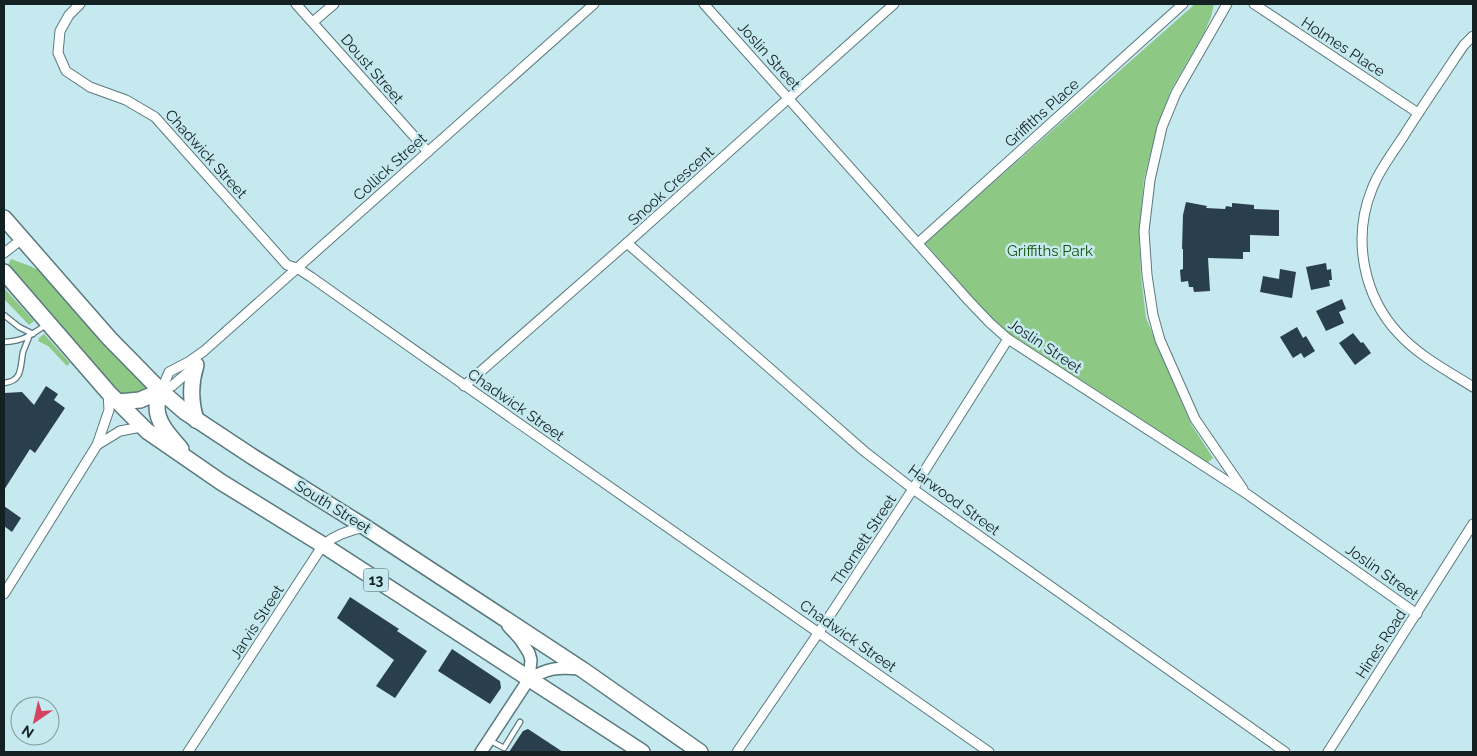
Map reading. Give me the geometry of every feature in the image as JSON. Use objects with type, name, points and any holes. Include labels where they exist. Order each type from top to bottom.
[{"type":"main road","name":"South Street","points":[[4,218],[109,338],[161,391],[196,420],[365,527],[583,670],[700,752]]},
{"type":"main road","name":"13","points":[[4,272],[141,427],[642,752]]},
{"type":"main road","points":[[196,365],[192,376],[191,390],[196,420]]},
{"type":"main road","points":[[113,397],[140,400],[161,391]]},
{"type":"main road","points":[[161,391],[157,406],[164,429],[194,463]]},
{"type":"street","name":"Chadwick Street","points":[[80,4],[69,15],[60,31],[58,53],[66,71],[90,87],[126,100],[155,117],[287,265],[297,268],[989,752]]},
{"type":"street","name":"Doust Street","points":[[296,4],[428,152]]},
{"type":"street","points":[[313,22],[334,4]]},
{"type":"street","name":"Collick Street","points":[[161,391],[169,372],[204,351],[594,4]]},
{"type":"street","name":"Joslin Street","points":[[704,4],[990,323],[1008,339],[1247,494],[1417,614]]},
{"type":"street","name":"Snook Crescent","points":[[464,386],[627,244],[894,4]]},
{"type":"street","name":"Griffiths Place","points":[[918,243],[1183,4]]},
{"type":"street","points":[[1227,4],[1176,93],[1162,127],[1150,180],[1144,231],[1147,275],[1153,315],[1169,363],[1194,419],[1247,494]]},
{"type":"street","name":"Holmes Place","points":[[1254,4],[1418,113]]},
{"type":"street","points":[[1473,36],[1464,45],[1380,171],[1367,203],[1362,240],[1364,268],[1370,288],[1379,306],[1399,334],[1416,350],[1473,387]]},
{"type":"street","points":[[4,253],[22,239]]},
{"type":"street","name":"Harwood Street","points":[[627,244],[864,451],[913,489],[1285,752]]},
{"type":"street","name":"Thornett Street","points":[[737,752],[913,489],[1008,339]]},
{"type":"street","name":"Collick Street","points":[[161,391],[172,386],[196,365],[204,351]]},
{"type":"street","points":[[4,594],[97,445],[113,397]]},
{"type":"street","points":[[97,445],[120,431],[141,427]]},
{"type":"street","name":"Hines Road","points":[[1328,752],[1473,524]]},
{"type":"street","name":"Jarvis Street","points":[[188,752],[323,546],[338,535],[365,527]]},
{"type":"street","points":[[495,613],[526,646],[531,660],[529,680]]},
{"type":"street","points":[[481,752],[529,680],[553,668],[561,667],[583,670]]},
{"type":"lane","points":[[4,315],[31,335]]},
{"type":"lane","points":[[4,342],[17,341],[31,335],[48,323]]},
{"type":"lane","points":[[4,383],[14,380],[18,376],[24,351],[31,335]]},
{"type":"lane","points":[[489,740],[504,748],[520,722]]},
{"type":"green space","name":"Griffiths Park","points":[[1195,4],[1214,4],[1204,33],[1171,90],[1158,125],[1144,179],[1139,233],[1141,276],[1146,318],[1191,424],[1213,458],[1206,464],[1012,337],[991,319],[925,243]]},
{"type":"green space","points":[[11,259],[40,271],[99,338],[148,389],[141,393],[132,394],[124,394],[117,391],[8,267]]},
{"type":"green space","points":[[4,288],[34,321],[29,325],[4,299]]},
{"type":"green space","points":[[44,334],[70,363],[67,366],[48,346],[38,341]]},
{"type":"building","points":[[1186,202],[1207,206],[1206,208],[1225,209],[1226,206],[1232,207],[1232,203],[1254,205],[1254,209],[1279,210],[1279,236],[1250,235],[1250,252],[1243,252],[1243,259],[1208,258],[1210,291],[1194,292],[1193,287],[1189,287],[1188,281],[1181,282],[1180,270],[1183,269],[1183,215]]},
{"type":"building","points":[[1326,263],[1327,270],[1331,269],[1332,280],[1329,280],[1330,286],[1311,290],[1306,267]]},
{"type":"building","points":[[1280,269],[1296,272],[1292,298],[1260,292],[1263,276],[1279,279]]},
{"type":"building","points":[[1342,299],[1346,309],[1339,312],[1344,323],[1326,331],[1316,311]]},
{"type":"building","points":[[1297,327],[1303,338],[1306,336],[1315,351],[1304,358],[1301,353],[1293,358],[1280,337]]},
{"type":"building","points":[[1353,333],[1371,353],[1355,365],[1339,343]]},
{"type":"building","points":[[46,386],[58,394],[54,400],[65,408],[35,453],[30,449],[4,490],[4,393],[22,392],[34,405]]},
{"type":"building","points":[[4,506],[21,518],[12,532],[4,526]]},
{"type":"building","points":[[350,597],[399,629],[397,631],[427,651],[395,698],[376,686],[394,660],[337,618]]},
{"type":"building","points":[[452,649],[500,681],[501,688],[490,704],[438,671]]},
{"type":"building","points":[[528,729],[563,752],[509,752],[523,731]]}]
